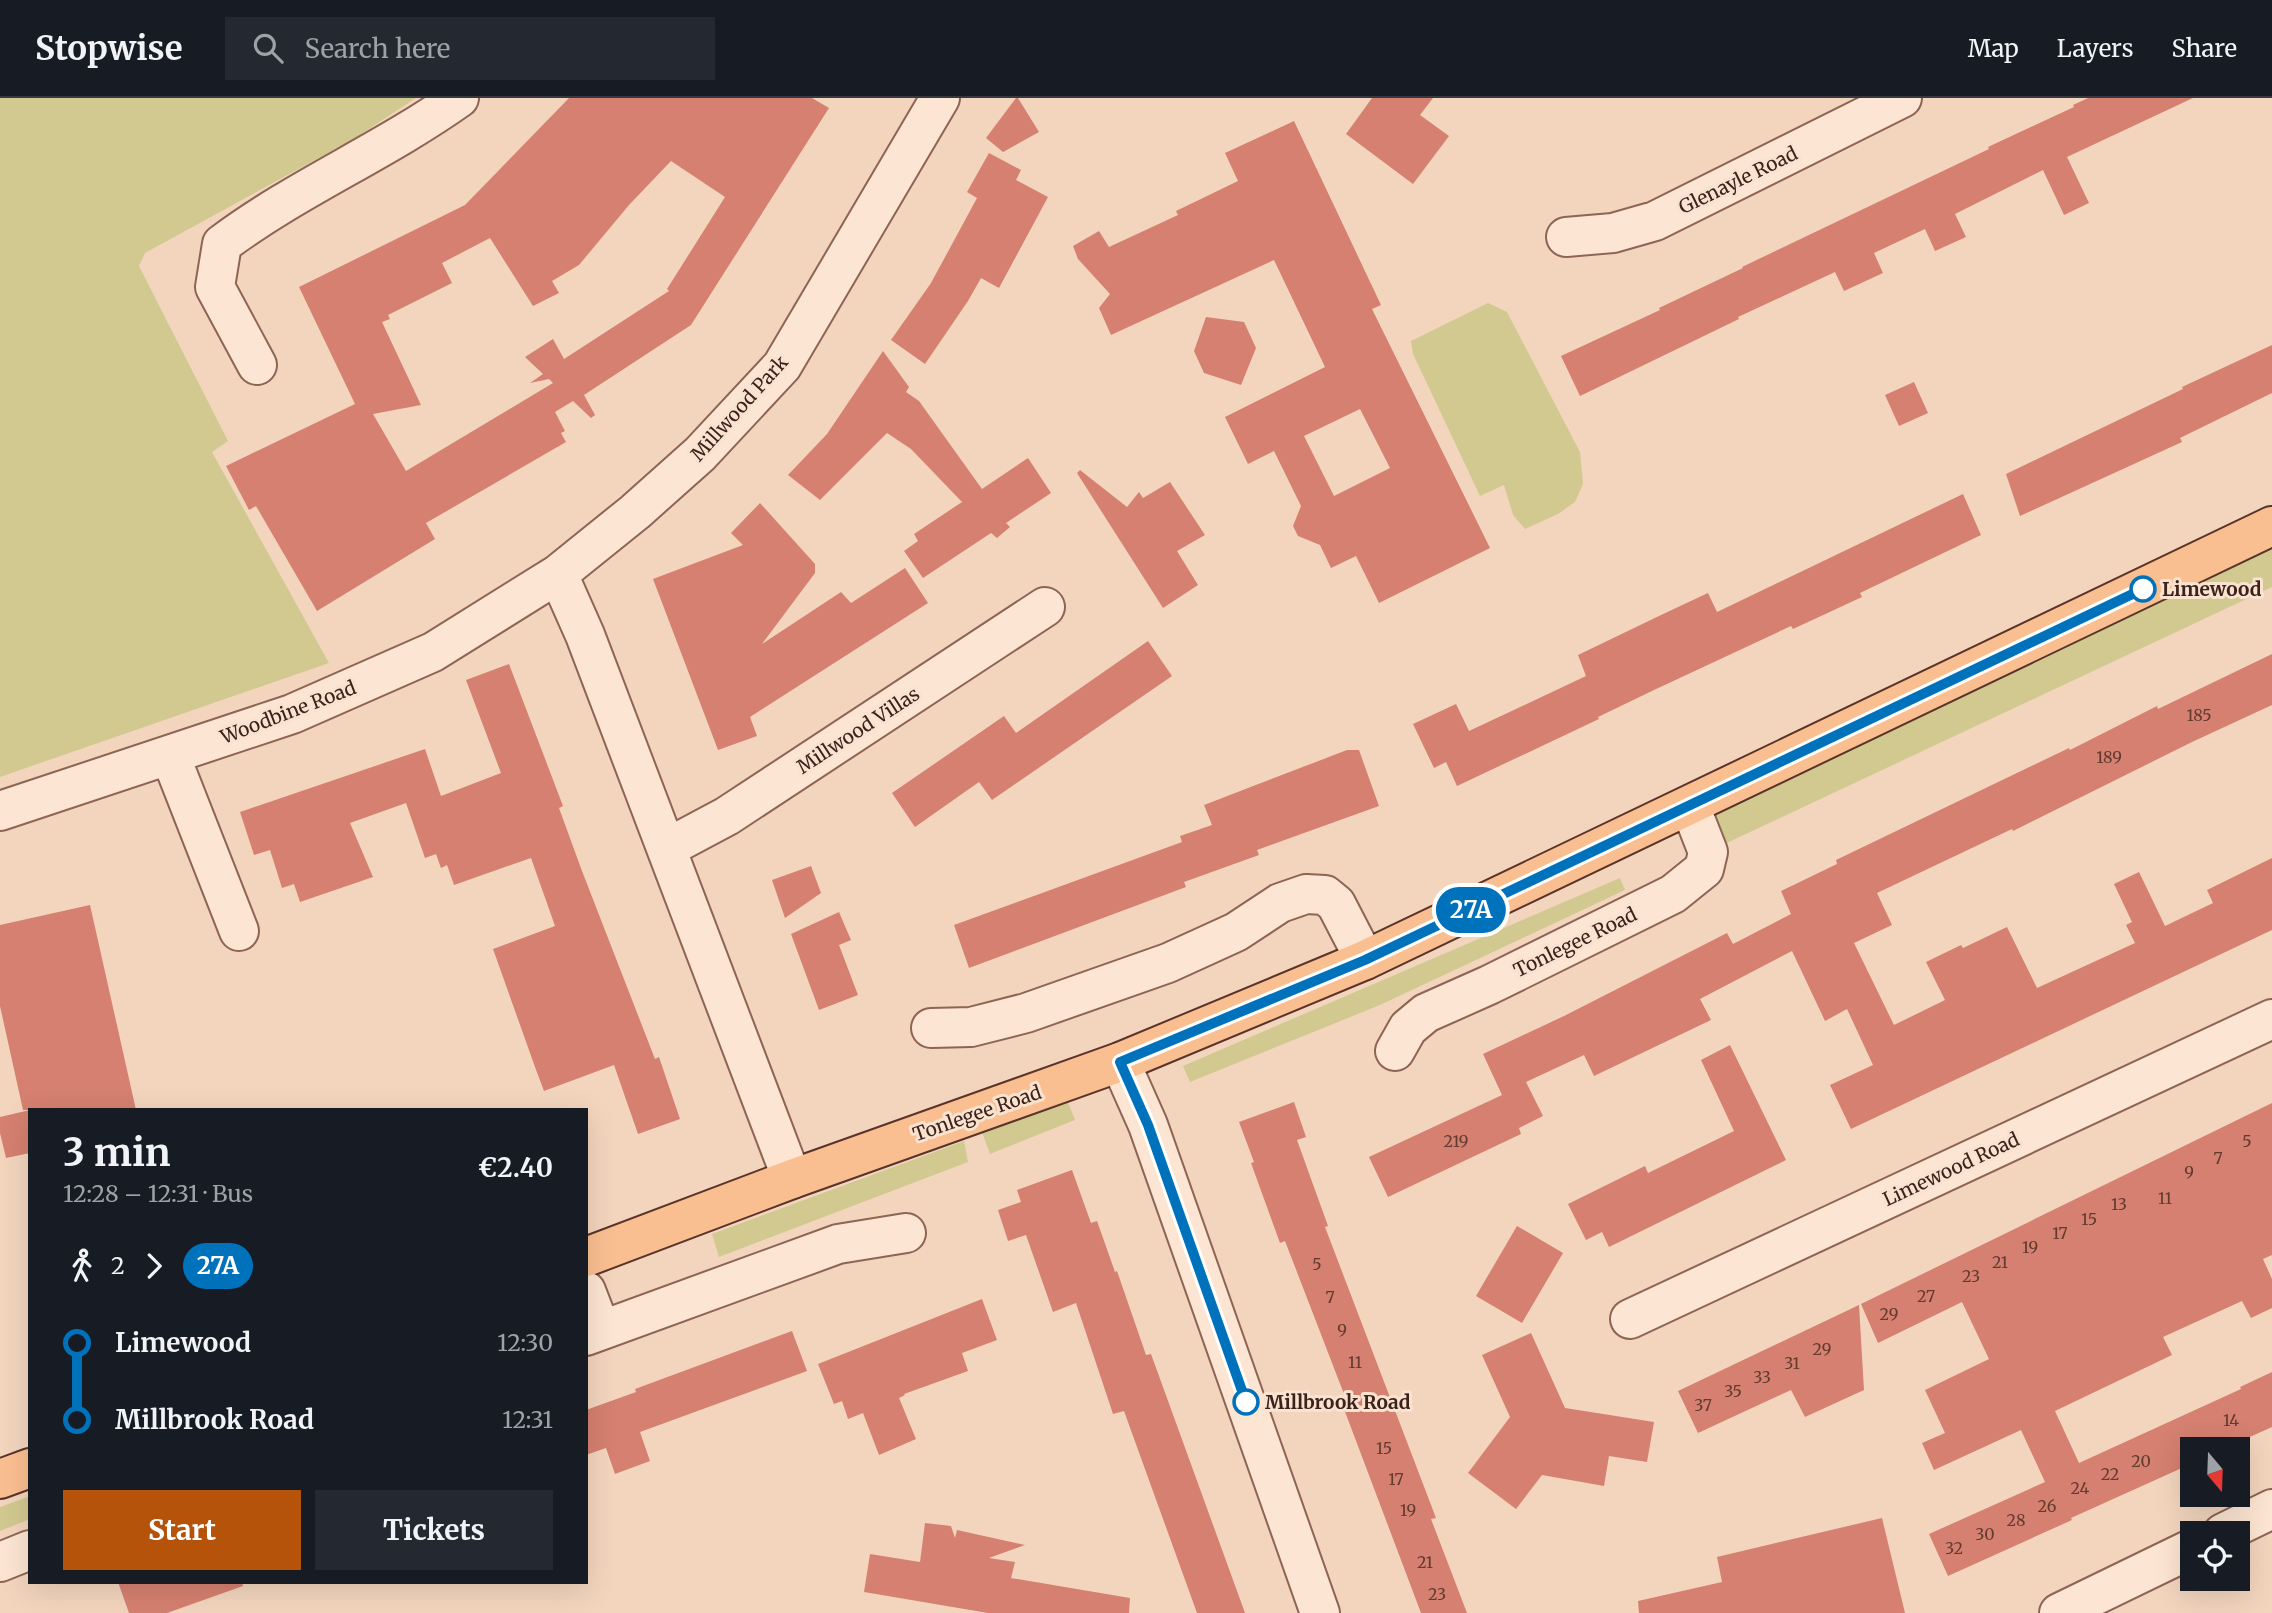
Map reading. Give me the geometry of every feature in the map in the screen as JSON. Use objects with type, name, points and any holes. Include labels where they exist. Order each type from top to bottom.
[{"type":"main road","name":"Tonlegee Road","points":[[588,1256],[792,1179],[1120,1062],[1365,960],[2272,526]]},
{"type":"main road","points":[[0,1479],[28,1469]]},
{"type":"street","points":[[257,365],[215,287],[222,244],[255,219],[428,120],[459,98]]},
{"type":"street","name":"Millwood Park","points":[[558,574],[635,512],[700,454],[782,366],[940,98]]},
{"type":"street","name":"Glenayle Road","points":[[1566,237],[1614,233],[1655,221],[1902,98]]},
{"type":"street","points":[[558,574],[585,635],[792,1179]]},
{"type":"street","name":"Woodbine Road","points":[[0,811],[292,714],[433,652],[558,574]]},
{"type":"street","name":"Millwood Villas","points":[[667,848],[727,816],[1045,607]]},
{"type":"street","points":[[170,755],[239,931]]},
{"type":"street","name":"Tonlegee Road","points":[[1395,1051],[1408,1028],[1426,1013],[1489,985],[1673,894],[1704,869],[1708,852],[1690,806]]},
{"type":"street","points":[[931,1028],[971,1027],[1026,1013],[1168,963],[1236,932],[1280,903],[1306,894],[1325,895],[1336,904],[1365,960]]},
{"type":"street","name":"Limewood Road","points":[[1630,1319],[2272,1019]]},
{"type":"street","points":[[1120,1062],[1152,1138],[1320,1613]]},
{"type":"street","points":[[588,1302],[594,1333],[838,1244],[905,1233]]},
{"type":"street","points":[[2248,1521],[2272,1509]]},
{"type":"street","points":[[0,1562],[28,1551]]},
{"type":"street","points":[[2059,1613],[2180,1554]]},
{"type":"shaded area","points":[[0,98],[416,98],[355,138],[145,253],[139,266],[228,441],[212,452],[329,663],[0,777]]},
{"type":"shaded area","points":[[1488,303],[1507,312],[1580,452],[1583,484],[1575,502],[1558,514],[1525,529],[1513,515],[1504,485],[1480,496],[1413,354],[1411,341]]},
{"type":"shaded area","points":[[2272,526],[2272,587],[1699,856],[1696,803]]},
{"type":"shaded area","points":[[1620,878],[1625,890],[1380,1005],[1190,1082],[1183,1066]]},
{"type":"shaded area","points":[[1061,1084],[1075,1120],[990,1154],[976,1116]]},
{"type":"shaded area","points":[[964,1141],[968,1162],[719,1257],[712,1234]]},
{"type":"shaded area","points":[[28,1497],[28,1520],[0,1531],[0,1507]]},
{"type":"building","points":[[569,98],[812,98],[829,108],[691,325],[584,395],[595,415],[591,418],[573,401],[555,412],[565,431],[561,433],[566,442],[426,523],[435,539],[317,611],[256,506],[249,510],[226,466],[355,404],[299,287],[465,205]],"holes":[[[671,161],[725,197],[667,289],[669,291],[564,359],[553,339],[525,357],[543,374],[530,383],[549,379],[553,383],[406,471],[373,414],[421,405],[382,322],[390,319],[388,315],[452,283],[442,263],[490,238],[533,306],[559,293],[552,281],[579,265],[629,205]]]},
{"type":"building","points":[[1016,98],[1039,132],[1003,152],[986,138]]},
{"type":"building","points":[[1372,98],[1433,98],[1420,115],[1449,136],[1413,184],[1346,134]]},
{"type":"building","points":[[2088,98],[2193,98],[2067,157],[2089,203],[2064,215],[2043,170],[1955,214],[1966,237],[1935,251],[1925,229],[1874,253],[1883,273],[1844,291],[1835,272],[1580,396],[1561,356],[1989,149],[1988,147]]},
{"type":"building","points":[[1294,121],[1381,305],[1372,309],[1490,548],[1379,603],[1356,556],[1331,568],[1320,545],[1298,536],[1293,526],[1301,506],[1274,451],[1248,464],[1225,417],[1325,367],[1274,260],[1111,335],[1099,308],[1110,294],[1078,259],[1073,246],[1099,231],[1109,247],[1178,215],[1176,211],[1238,181],[1225,153]],"holes":[[[1360,409],[1390,468],[1334,496],[1304,436]]]},
{"type":"building","points":[[989,153],[1021,170],[1016,180],[1048,197],[999,288],[981,278],[925,364],[891,340],[931,283],[977,198],[967,192]]},
{"type":"building","points":[[1206,317],[1244,322],[1256,348],[1241,385],[1204,373],[1194,351]]},
{"type":"building","points":[[2272,345],[2272,393],[2180,438],[2182,442],[2020,516],[2006,474]]},
{"type":"building","points":[[883,351],[909,387],[906,392],[919,401],[982,489],[1028,458],[1051,493],[1006,523],[1010,527],[997,538],[991,533],[923,578],[904,551],[918,541],[914,534],[962,502],[911,449],[887,433],[820,500],[788,475],[827,434]]},
{"type":"building","points":[[1914,382],[1928,413],[1899,426],[1885,395]]},
{"type":"building","points":[[1080,470],[1127,507],[1139,492],[1143,498],[1170,482],[1205,535],[1177,551],[1198,585],[1163,608],[1077,473]]},
{"type":"building","points":[[1963,494],[1981,535],[1860,593],[1862,597],[1793,629],[1791,626],[1457,786],[1446,762],[1434,768],[1413,724],[1456,704],[1469,731],[1586,676],[1578,655],[1661,615],[1708,593],[1717,612]]},
{"type":"building","points":[[760,503],[815,564],[815,573],[762,644],[841,592],[851,603],[905,568],[928,603],[750,717],[757,736],[718,750],[653,579],[743,545],[731,533]]},
{"type":"building","points":[[1148,641],[1172,676],[992,800],[979,782],[915,827],[892,793],[1004,716],[1016,733]]},
{"type":"building","points":[[2272,654],[2272,705],[2013,831],[2012,829],[1877,893],[1892,925],[1854,943],[1894,1025],[1945,1000],[1926,962],[2007,927],[2037,988],[2135,943],[2126,925],[2132,922],[2114,884],[2139,872],[2165,926],[2213,903],[2207,890],[2272,858],[2272,930],[1851,1129],[1830,1085],[1873,1065],[1847,1009],[1825,1021],[1792,951],[1700,999],[1711,1020],[1594,1076],[1584,1055],[1526,1082],[1543,1116],[1519,1128],[1521,1134],[1388,1197],[1369,1157],[1502,1095],[1483,1054],[1727,933],[1733,944],[1791,914],[1781,891],[1837,864],[1836,860],[2157,706],[2158,709]]},
{"type":"building","points":[[509,664],[563,806],[559,808],[582,871],[655,1059],[659,1057],[680,1119],[638,1134],[614,1065],[544,1091],[493,949],[555,926],[531,858],[454,885],[447,865],[441,868],[436,854],[425,858],[406,803],[350,823],[373,877],[300,902],[294,884],[282,888],[270,850],[254,855],[240,812],[425,749],[441,796],[501,773],[466,680]]},
{"type":"building","points":[[1347,750],[1359,750],[1379,806],[1257,850],[1259,855],[1184,882],[1186,887],[969,968],[954,925],[1182,842],[1180,836],[1212,825],[1204,805]]},
{"type":"building","points":[[811,866],[821,893],[785,918],[772,880]]},
{"type":"building","points":[[90,905],[136,1108],[23,1110],[0,1006],[0,925]]},
{"type":"building","points":[[839,912],[851,940],[839,945],[858,995],[819,1010],[791,934]]},
{"type":"building","points":[[1730,1045],[1786,1160],[1609,1247],[1602,1232],[1586,1240],[1568,1204],[1645,1166],[1648,1173],[1734,1131],[1701,1060]]},
{"type":"building","points":[[1294,1102],[1306,1137],[1297,1140],[1328,1226],[1325,1227],[1436,1518],[1431,1519],[1467,1613],[1421,1613],[1344,1409],[1349,1407],[1285,1241],[1280,1243],[1251,1163],[1254,1162],[1239,1122]]},
{"type":"building","points":[[2272,1103],[2272,1255],[2263,1259],[2272,1279],[2272,1308],[2251,1318],[2242,1301],[2163,1337],[2172,1355],[2055,1411],[2079,1463],[2241,1389],[2240,1387],[2272,1372],[2272,1427],[2250,1437],[2180,1437],[2180,1469],[1948,1576],[1929,1534],[2045,1482],[2021,1430],[1934,1470],[1922,1443],[1945,1433],[1925,1390],[1989,1359],[1962,1302],[1878,1343],[1861,1304]]},
{"type":"building","points":[[28,1110],[28,1153],[6,1158],[0,1133],[0,1117]]},
{"type":"building","points":[[1072,1170],[1091,1223],[1097,1221],[1115,1272],[1117,1271],[1146,1355],[1151,1354],[1245,1613],[1197,1613],[1124,1411],[1113,1414],[1076,1303],[1053,1312],[1026,1235],[1008,1241],[998,1210],[1021,1202],[1017,1190]]},
{"type":"building","points":[[1517,1226],[1563,1253],[1522,1323],[1476,1296]]},
{"type":"building","points":[[982,1299],[997,1340],[962,1353],[968,1371],[899,1398],[916,1439],[879,1455],[863,1413],[848,1419],[842,1401],[834,1404],[818,1364]]},
{"type":"building","points":[[1859,1305],[1864,1390],[1805,1417],[1791,1390],[1698,1433],[1678,1391]]},
{"type":"building","points":[[792,1331],[807,1371],[640,1432],[650,1461],[615,1474],[606,1448],[588,1454],[588,1409],[636,1392],[635,1389]]},
{"type":"building","points":[[1531,1333],[1565,1408],[1654,1422],[1647,1462],[1609,1456],[1604,1486],[1542,1475],[1516,1509],[1468,1473],[1510,1417],[1482,1355]]},
{"type":"building","points":[[1882,1518],[1905,1613],[1639,1613],[1638,1601],[1722,1582],[1717,1557]]},
{"type":"building","points":[[925,1523],[951,1526],[955,1538],[957,1530],[1025,1545],[989,1558],[1015,1562],[1011,1578],[1130,1598],[1129,1613],[988,1613],[864,1592],[870,1554],[920,1562]]},
{"type":"building","points":[[119,1584],[243,1586],[167,1613],[129,1613]]},
{"type":"bus line","name":"27A","points":[[1246,1402],[1148,1125],[1120,1062],[1365,960],[2143,589]]},
{"type":"place","name":"Limewood","points":[[2143,589]]},
{"type":"place","name":"Millbrook Road","points":[[1246,1402]]}]
